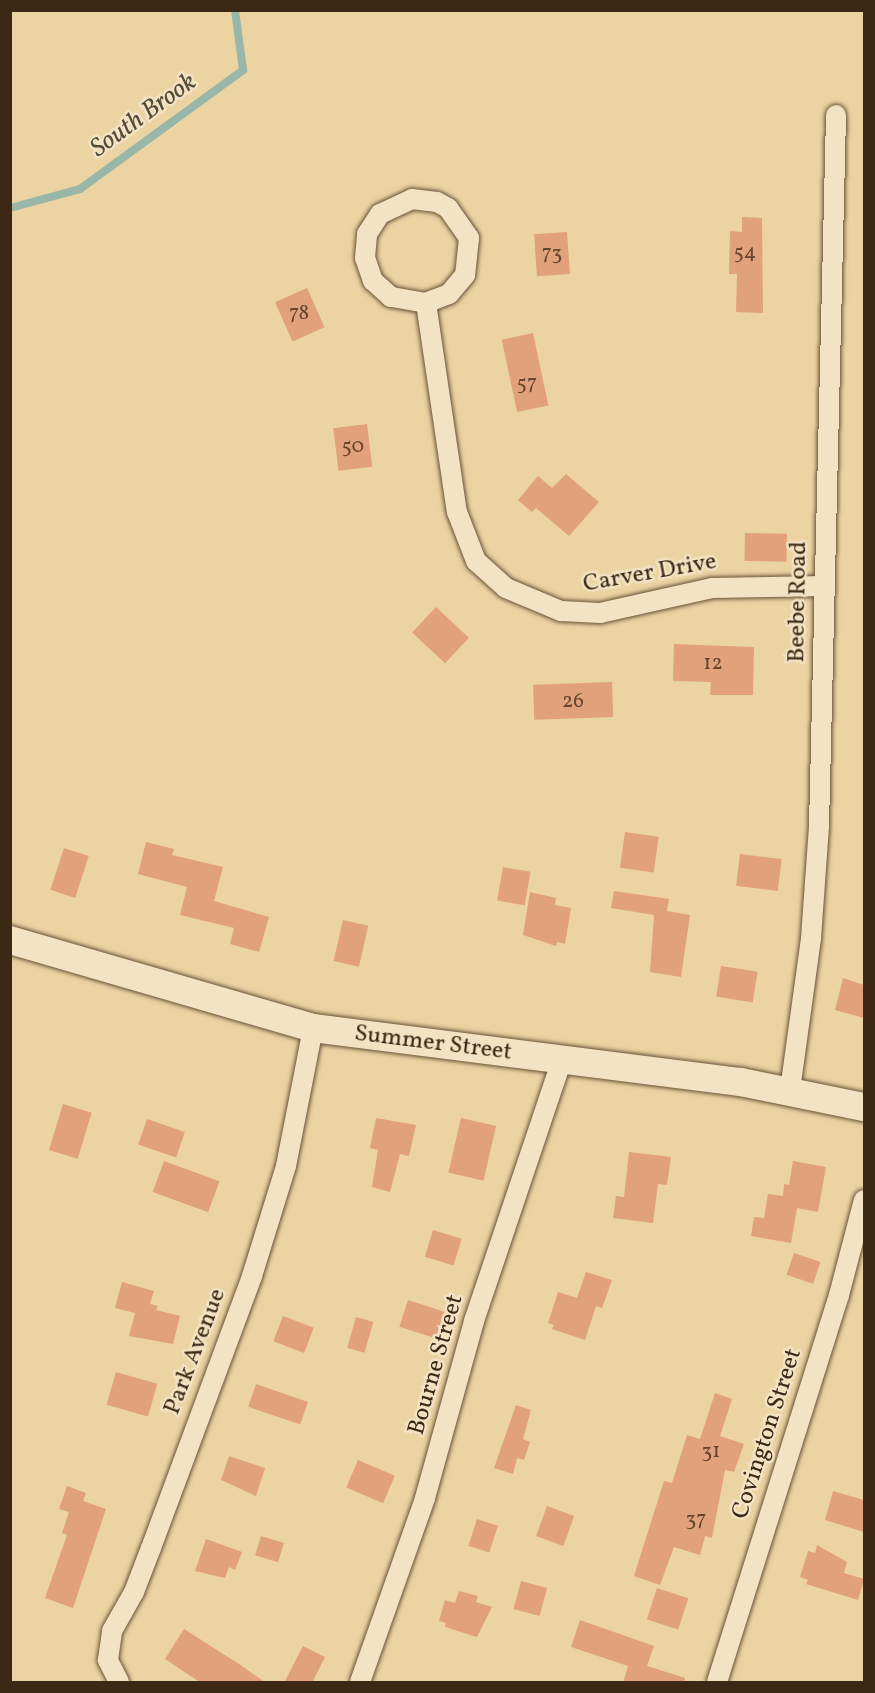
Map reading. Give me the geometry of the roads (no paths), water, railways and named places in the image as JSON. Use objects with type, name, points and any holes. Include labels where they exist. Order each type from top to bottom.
[{"type":"main road","name":"Summer Street","points":[[10,940],[313,1028],[790,1089],[864,1107]]},
{"type":"street","name":"Beebe Road","points":[[790,1089],[816,883],[836,115]]},
{"type":"street","points":[[412,198],[437,202],[448,208],[469,238],[465,275],[449,294],[426,303],[402,302],[386,293],[373,280],[365,258],[367,234],[380,214],[412,198]]},
{"type":"street","name":"Carver Drive","points":[[426,303],[456,512],[476,561],[506,588],[561,611],[600,613],[712,588],[825,586]]},
{"type":"street","name":"Park Avenue","points":[[119,1683],[108,1660],[112,1631],[134,1592],[252,1276],[286,1166],[313,1028]]},
{"type":"street","name":"Bourne Street","points":[[360,1683],[425,1498],[474,1321],[562,1060]]},
{"type":"street","name":"Covington Street","points":[[717,1683],[839,1294],[864,1200]]},
{"type":"waterway","name":"South Brook","points":[[10,208],[80,189],[243,70],[235,10]]}]
